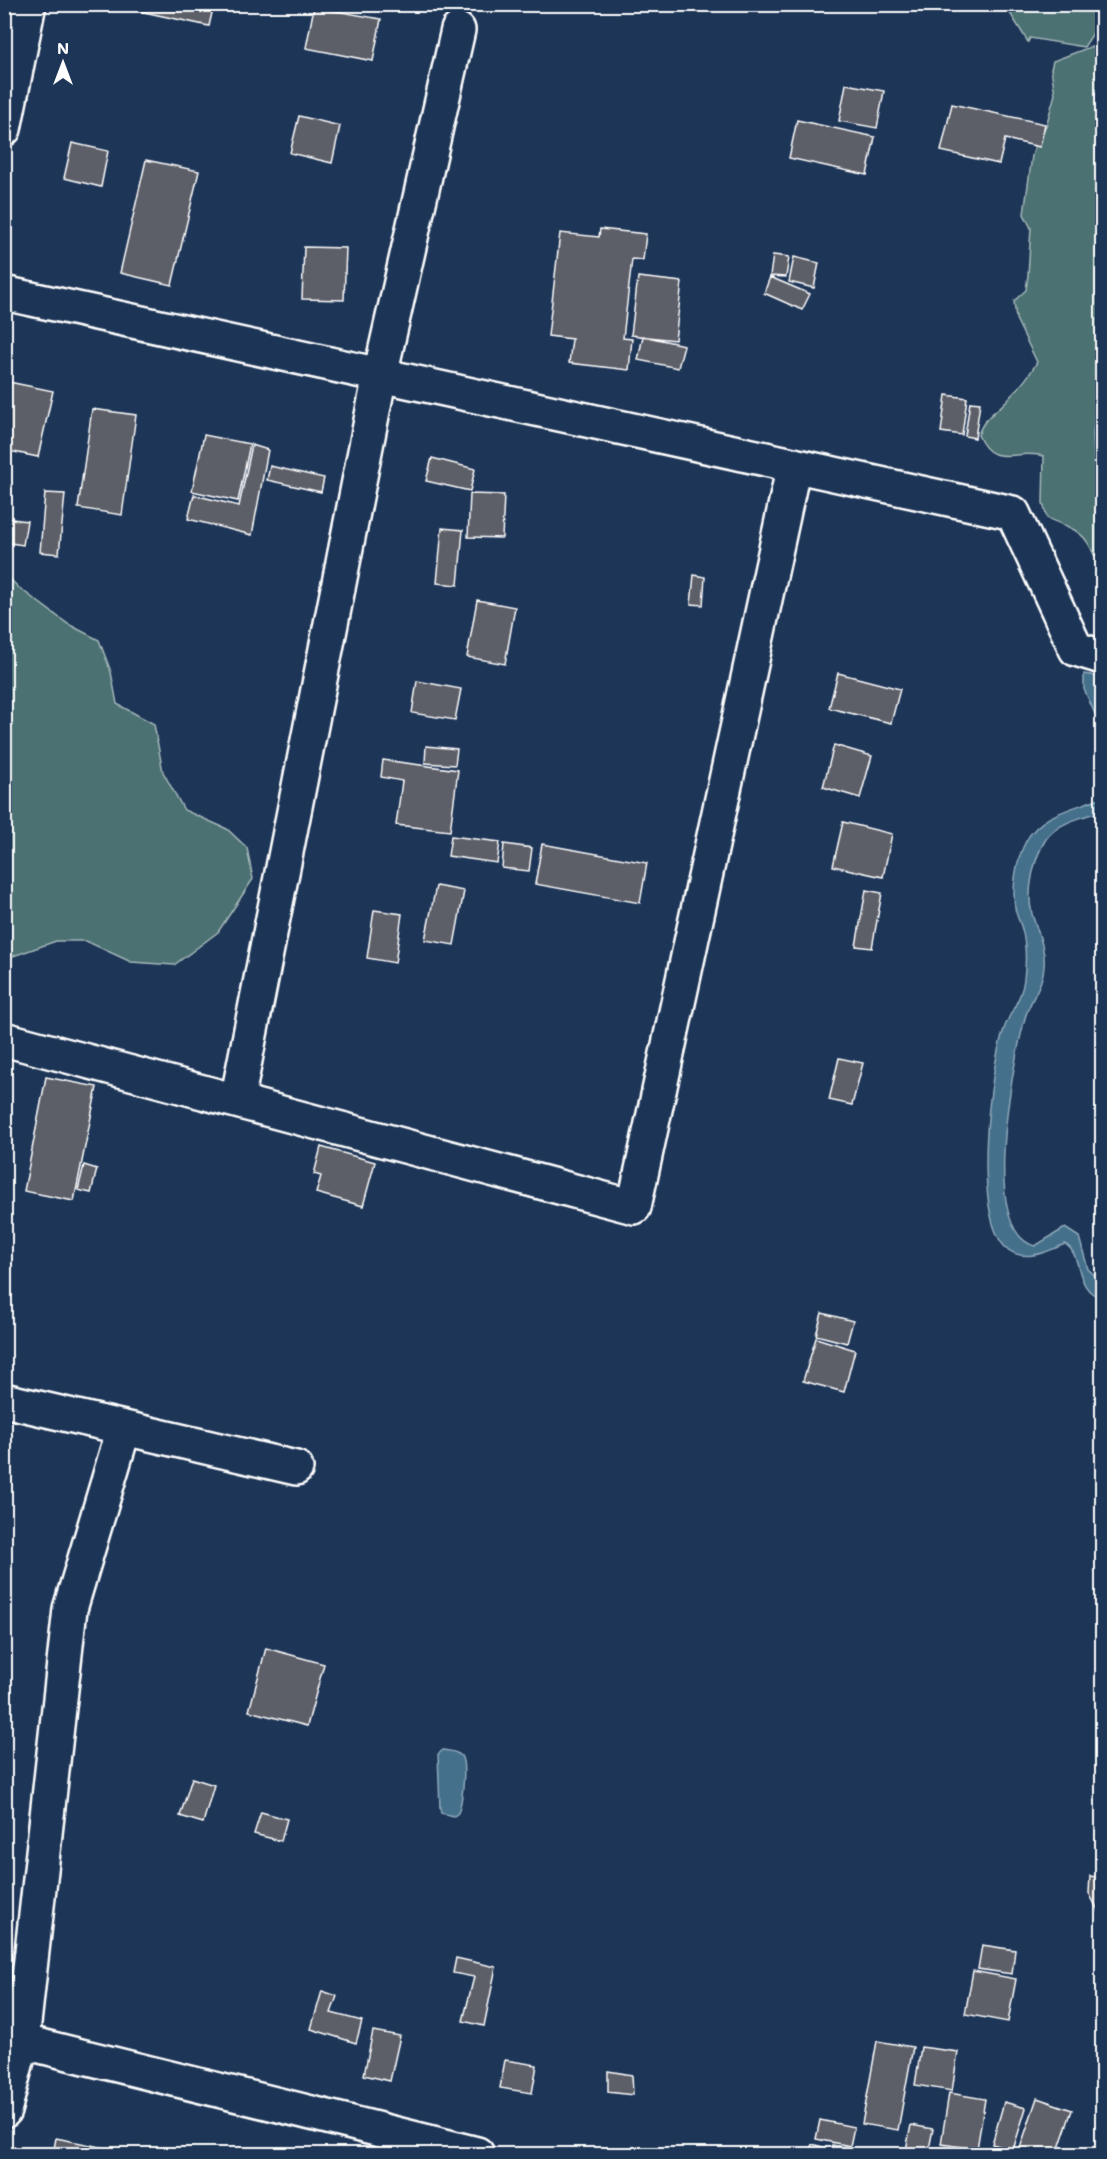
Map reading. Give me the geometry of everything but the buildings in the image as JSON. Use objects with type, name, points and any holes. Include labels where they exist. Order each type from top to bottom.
[{"type":"street","points":[[4,129],[29,4]]},
{"type":"street","points":[[237,1101],[380,375],[458,30]]},
{"type":"street","points":[[4,293],[1013,513],[1089,653]]},
{"type":"street","points":[[4,1039],[634,1207],[794,465]]},
{"type":"street","points":[[4,1400],[296,1468]]},
{"type":"street","points":[[4,2111],[70,1609],[124,1428]]},
{"type":"street","points":[[13,2039],[477,2154]]},
{"type":"green space","points":[[1005,5],[1102,5],[1102,24],[1097,27],[1084,47],[1030,38],[1028,42]]},
{"type":"green space","points":[[1090,47],[1102,49],[1102,559],[1094,555],[1086,540],[1075,530],[1047,518],[1043,503],[1044,456],[998,455],[984,446],[978,435],[987,419],[1020,386],[1037,362],[1016,319],[1014,301],[1026,290],[1028,275],[1031,228],[1024,214],[1032,156],[1037,140],[1046,126],[1055,94],[1051,69],[1053,61]]},
{"type":"green space","points":[[4,573],[18,587],[68,624],[99,640],[111,672],[117,704],[154,724],[163,772],[184,810],[227,829],[247,848],[253,879],[218,932],[174,965],[131,962],[86,941],[56,941],[5,959]]},
{"type":"water","points":[[1102,351],[1102,598],[1093,435]]},
{"type":"water","points":[[1102,598],[1102,634],[1097,632]]},
{"type":"water","points":[[1084,674],[1102,677],[1102,730],[1084,689]]},
{"type":"water","points":[[1102,797],[1102,811],[1072,821],[1051,833],[1035,865],[1030,905],[1042,946],[1044,967],[1025,1018],[1014,1069],[1008,1105],[1004,1178],[1008,1210],[1018,1234],[1035,1246],[1065,1228],[1079,1237],[1088,1269],[1102,1282],[1102,1298],[1087,1288],[1075,1256],[1065,1244],[1043,1253],[1027,1256],[1019,1255],[1005,1247],[995,1229],[989,1204],[986,1141],[998,1049],[1004,1029],[1021,993],[1025,973],[1024,941],[1014,900],[1020,857],[1033,831],[1050,817]]},
{"type":"water","points":[[443,1750],[457,1753],[463,1760],[461,1801],[458,1813],[454,1816],[441,1813],[440,1809],[438,1754]]}]
